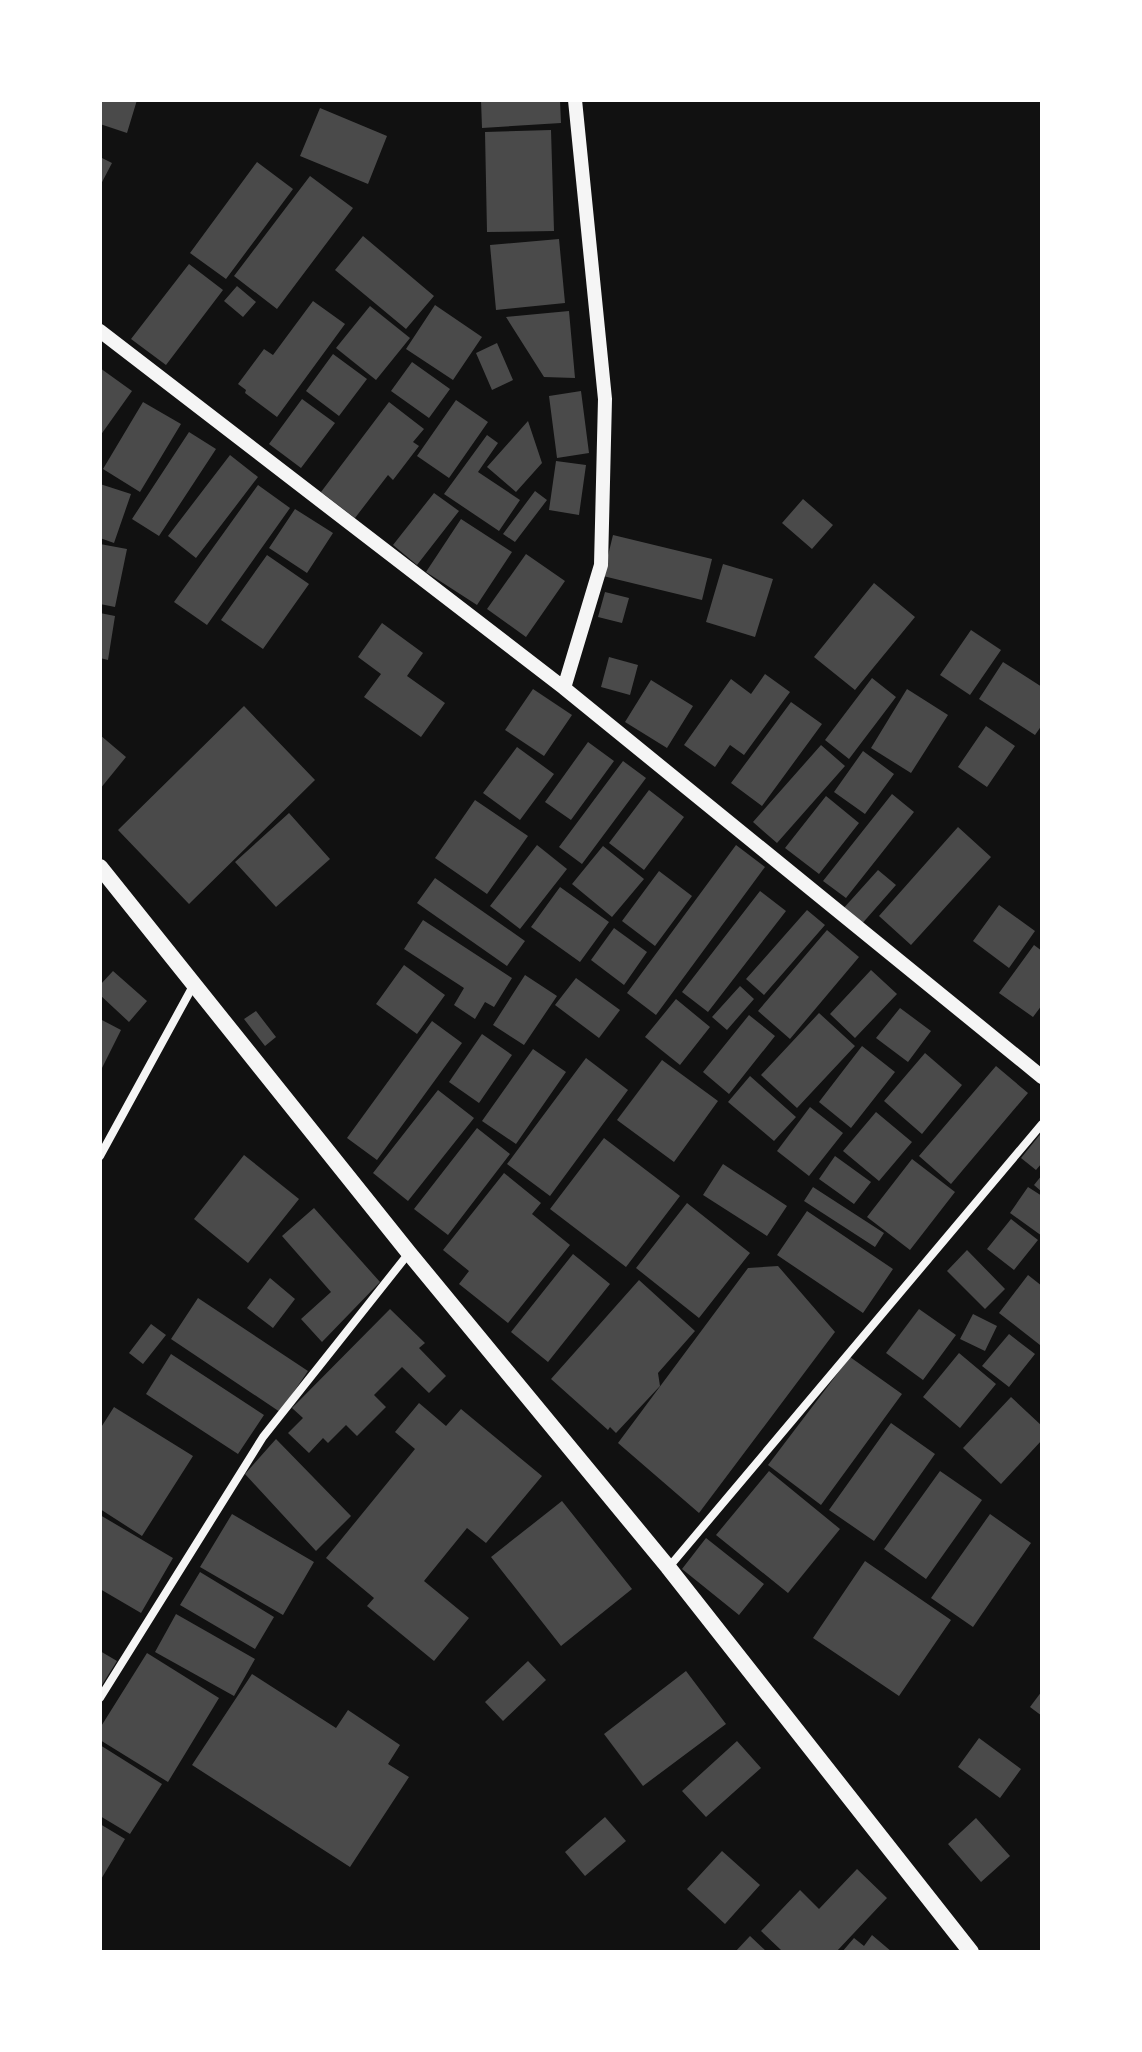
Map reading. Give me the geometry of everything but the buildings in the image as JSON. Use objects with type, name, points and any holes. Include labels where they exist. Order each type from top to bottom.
[{"type":"main road","points":[[100,867],[409,1253],[668,1567],[971,1952]]},
{"type":"street","points":[[564,688],[601,565],[605,399],[575,100]]},
{"type":"street","points":[[100,331],[564,688],[1042,1077]]},
{"type":"street","points":[[100,1156],[193,986]]},
{"type":"street","points":[[668,1567],[1042,1124]]},
{"type":"street","points":[[100,1698],[263,1437],[409,1253]]}]
